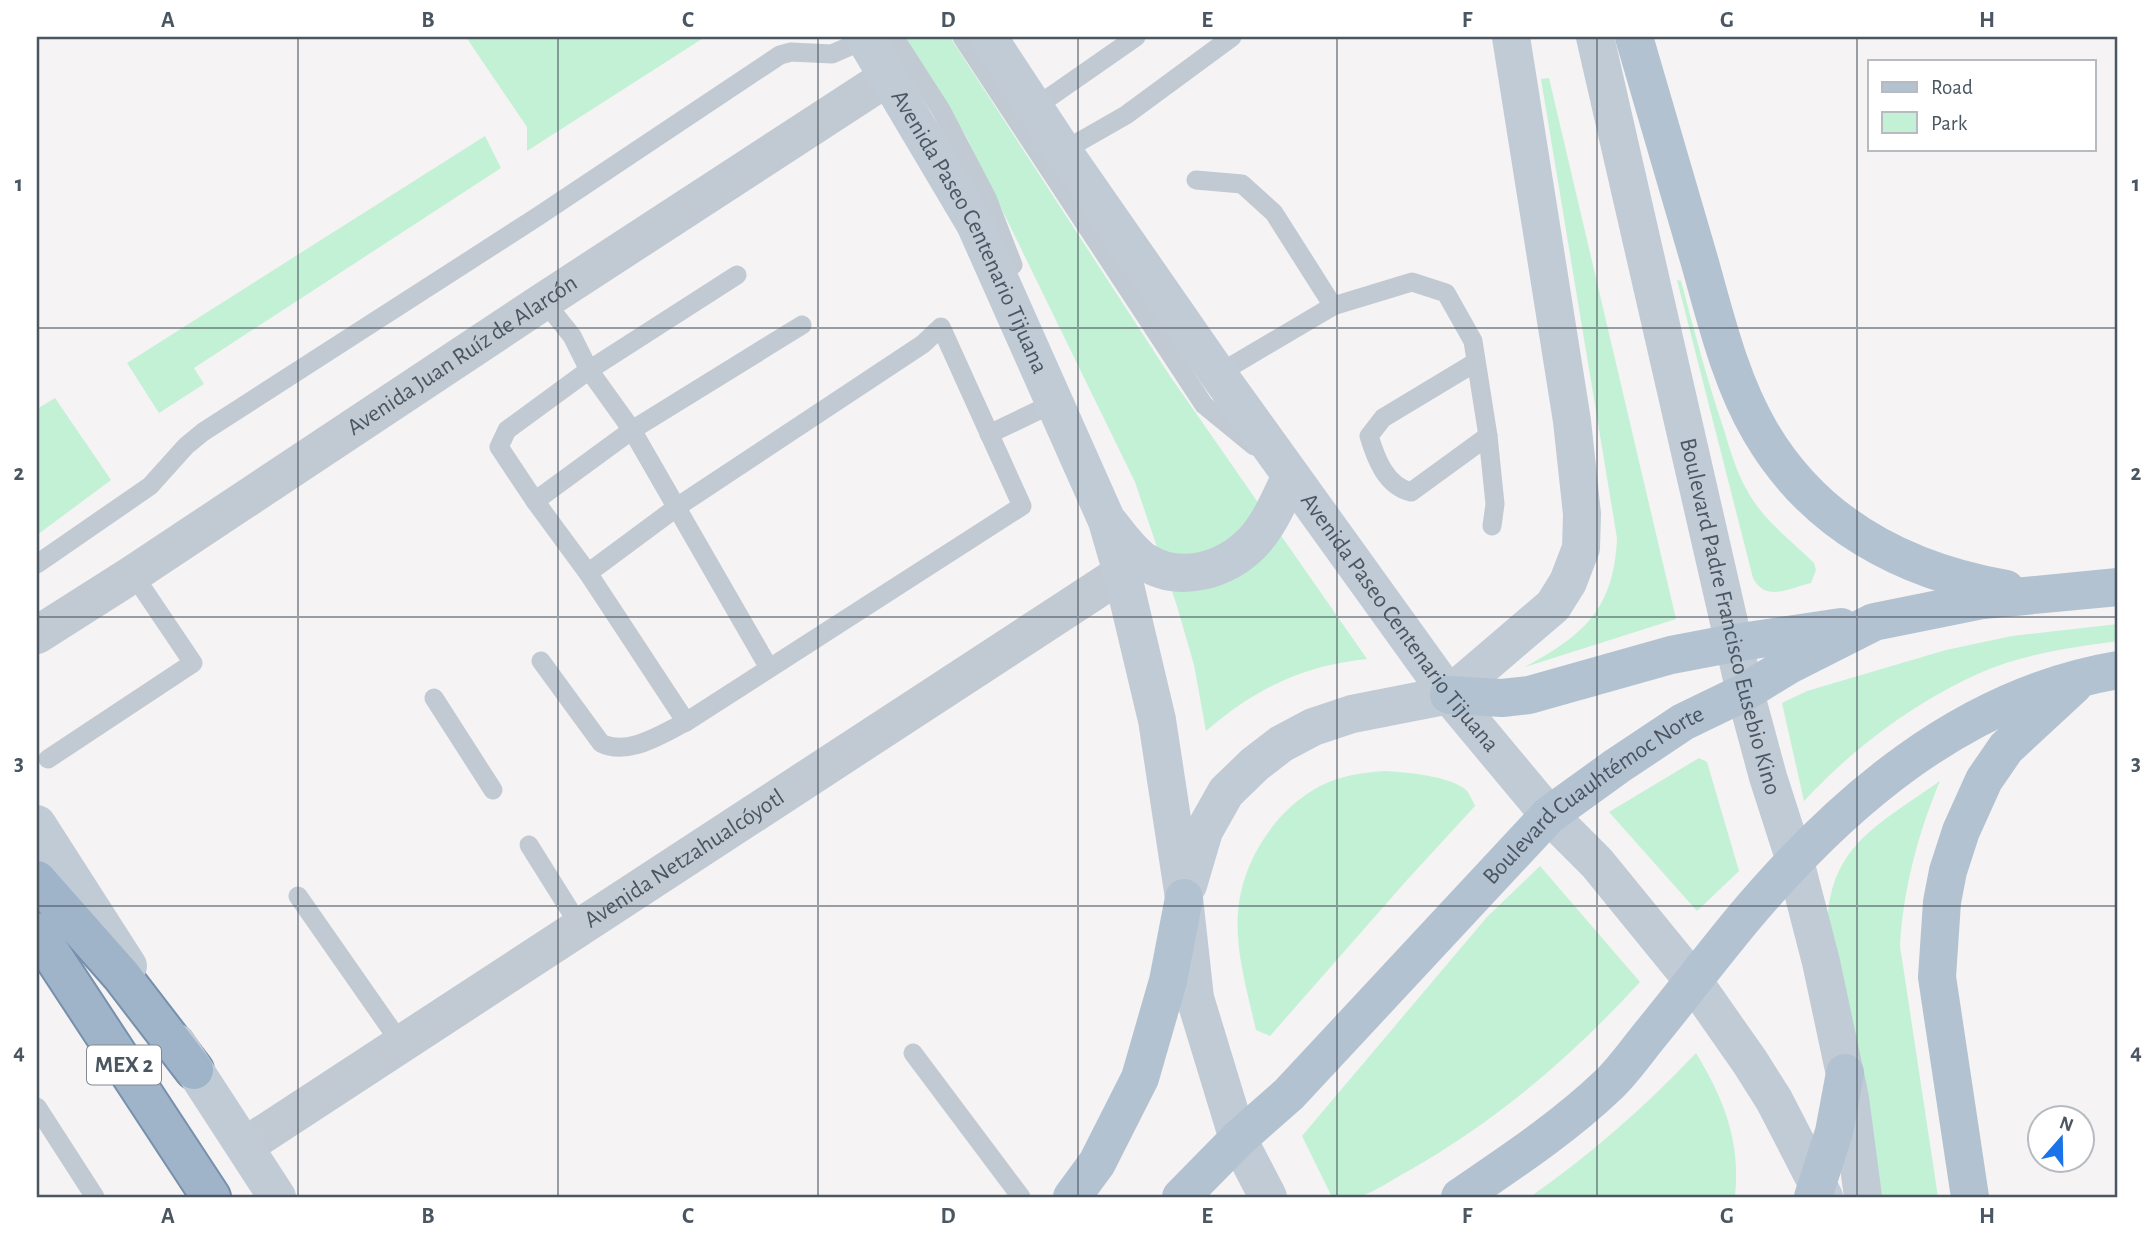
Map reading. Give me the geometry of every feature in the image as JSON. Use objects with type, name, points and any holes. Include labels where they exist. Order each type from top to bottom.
[{"type":"highway","points":[[37,880],[121,975],[194,1070]]},
{"type":"highway","name":"MEX 2","points":[[37,932],[211,1197]]},
{"type":"main road","name":"Avenida Paseo Centenario Tijuana","points":[[875,37],[888,77],[975,224],[1107,521],[1157,720],[1184,898],[1195,998],[1238,1139],[1268,1197]]},
{"type":"main road","name":"Avenida Paseo Centenario Tijuana","points":[[988,37],[1063,151],[1218,374],[1449,695],[1549,815],[1597,863],[1694,982],[1750,1062],[1793,1134],[1818,1194]]},
{"type":"main road","points":[[1449,695],[1553,606],[1568,582],[1581,548],[1582,514],[1572,422],[1511,37]]},
{"type":"main road","name":"Boulevard Padre Francisco Eusebio Kino","points":[[1595,37],[1745,692],[1795,861],[1821,962],[1845,1073],[1863,1197]]},
{"type":"main road","points":[[1634,37],[1721,337],[1759,430],[1781,464],[1810,496],[1840,523],[1874,544],[1945,576],[2032,594]]},
{"type":"main road","points":[[1107,521],[1144,561],[1165,571],[1184,574],[1205,571],[1223,564],[1254,542],[1275,508],[1290,476]]},
{"type":"main road","name":"Boulevard Cuauhtémoc Norte","points":[[1181,1197],[1238,1139],[1307,1076],[1549,815],[1684,722],[1874,622],[1950,606],[2032,594],[2118,586]]},
{"type":"main road","points":[[1072,1197],[1097,1163],[1140,1078],[1168,981],[1184,898],[1204,831],[1226,792],[1281,744],[1313,727],[1352,714],[1449,695],[1502,698],[1529,695],[1671,656],[1734,643],[1874,622]]},
{"type":"main road","points":[[1460,1197],[1531,1149],[1610,1084],[1742,920],[1795,861],[1865,793],[1904,762],[1990,711],[2036,691],[2101,673]]},
{"type":"main road","points":[[1970,1197],[1937,976],[1942,902],[1948,871],[1961,831],[1984,780],[2007,748],[2101,673]]},
{"type":"main road","points":[[37,824],[277,1197]]},
{"type":"main road","points":[[1818,1194],[1834,1132],[1845,1073]]},
{"type":"street","name":"Avenida Juan Ruíz de Alarcón","points":[[37,635],[544,300],[888,77]]},
{"type":"street","name":"Avenida Netzahualcóyotl","points":[[246,1146],[1122,573]]},
{"type":"lane","points":[[37,564],[150,486],[186,446],[203,432],[537,217],[780,55],[791,52],[832,54],[875,37],[941,110],[986,198],[1047,351],[1054,403],[989,434]]},
{"type":"lane","points":[[962,37],[1204,405],[1290,476]]},
{"type":"lane","points":[[1034,108],[1136,37]]},
{"type":"lane","points":[[1063,151],[1126,115],[1232,37]]},
{"type":"lane","points":[[1196,180],[1242,184],[1274,213],[1333,306]]},
{"type":"lane","points":[[686,722],[589,573],[534,501],[499,446],[507,430],[589,370],[737,275]]},
{"type":"lane","points":[[1218,374],[1333,306],[1412,282],[1446,293],[1473,341],[1488,436],[1495,504],[1492,526]]},
{"type":"lane","points":[[544,300],[572,336],[589,370],[632,430],[769,667]]},
{"type":"lane","points":[[534,501],[632,430],[802,324]]},
{"type":"lane","points":[[541,661],[589,729],[608,746],[622,749],[686,722],[1022,506],[940,327],[923,344],[677,507],[589,573]]},
{"type":"lane","points":[[1476,362],[1383,418],[1369,436],[1377,461],[1398,489],[1411,492],[1488,436]]},
{"type":"lane","points":[[48,759],[193,663],[133,574]]},
{"type":"lane","points":[[434,698],[493,790]]},
{"type":"lane","points":[[529,845],[582,928]]},
{"type":"lane","points":[[298,896],[402,1045]]},
{"type":"lane","points":[[913,1053],[1021,1197]]},
{"type":"lane","points":[[37,1107],[95,1197]]},
{"type":"green space","points":[[466,37],[705,37],[527,151],[527,127]]},
{"type":"green space","points":[[903,37],[950,37],[1170,376],[1367,659],[1321,667],[1281,682],[1243,703],[1206,731],[1194,665],[1135,482],[966,136]]},
{"type":"green space","points":[[1549,78],[1676,619],[1525,667],[1564,643],[1592,617],[1610,584],[1617,538],[1541,79]]},
{"type":"green space","points":[[485,136],[501,168],[194,368],[204,384],[159,413],[127,363]]},
{"type":"green space","points":[[1677,280],[1681,281],[1740,477],[1762,512],[1814,563],[1816,570],[1811,583],[1771,592],[1758,586],[1753,578]]},
{"type":"green space","points":[[55,398],[111,480],[37,535],[37,409]]},
{"type":"green space","points":[[2118,624],[2118,641],[2015,660],[1982,672],[1933,697],[1864,745],[1804,801],[1782,703],[1807,691],[1946,650],[2012,636]]},
{"type":"green space","points":[[1699,758],[1707,762],[1739,871],[1697,911],[1609,812]]},
{"type":"green space","points":[[1385,771],[1428,776],[1451,782],[1467,791],[1475,806],[1270,1036],[1256,1030],[1238,935],[1239,903],[1250,864],[1272,828],[1301,798],[1337,779]]},
{"type":"green space","points":[[1940,781],[1913,862],[1904,904],[1900,946],[1938,1197],[1882,1197],[1828,948],[1828,915],[1833,888],[1842,865],[1855,846],[1892,814]]},
{"type":"green space","points":[[1540,866],[1640,982],[1561,1061],[1474,1130],[1365,1195],[1355,1198],[1332,1197],[1302,1136],[1487,917]]},
{"type":"green space","points":[[1696,1053],[1715,1087],[1733,1139],[1735,1197],[1530,1197],[1616,1130]]}]
